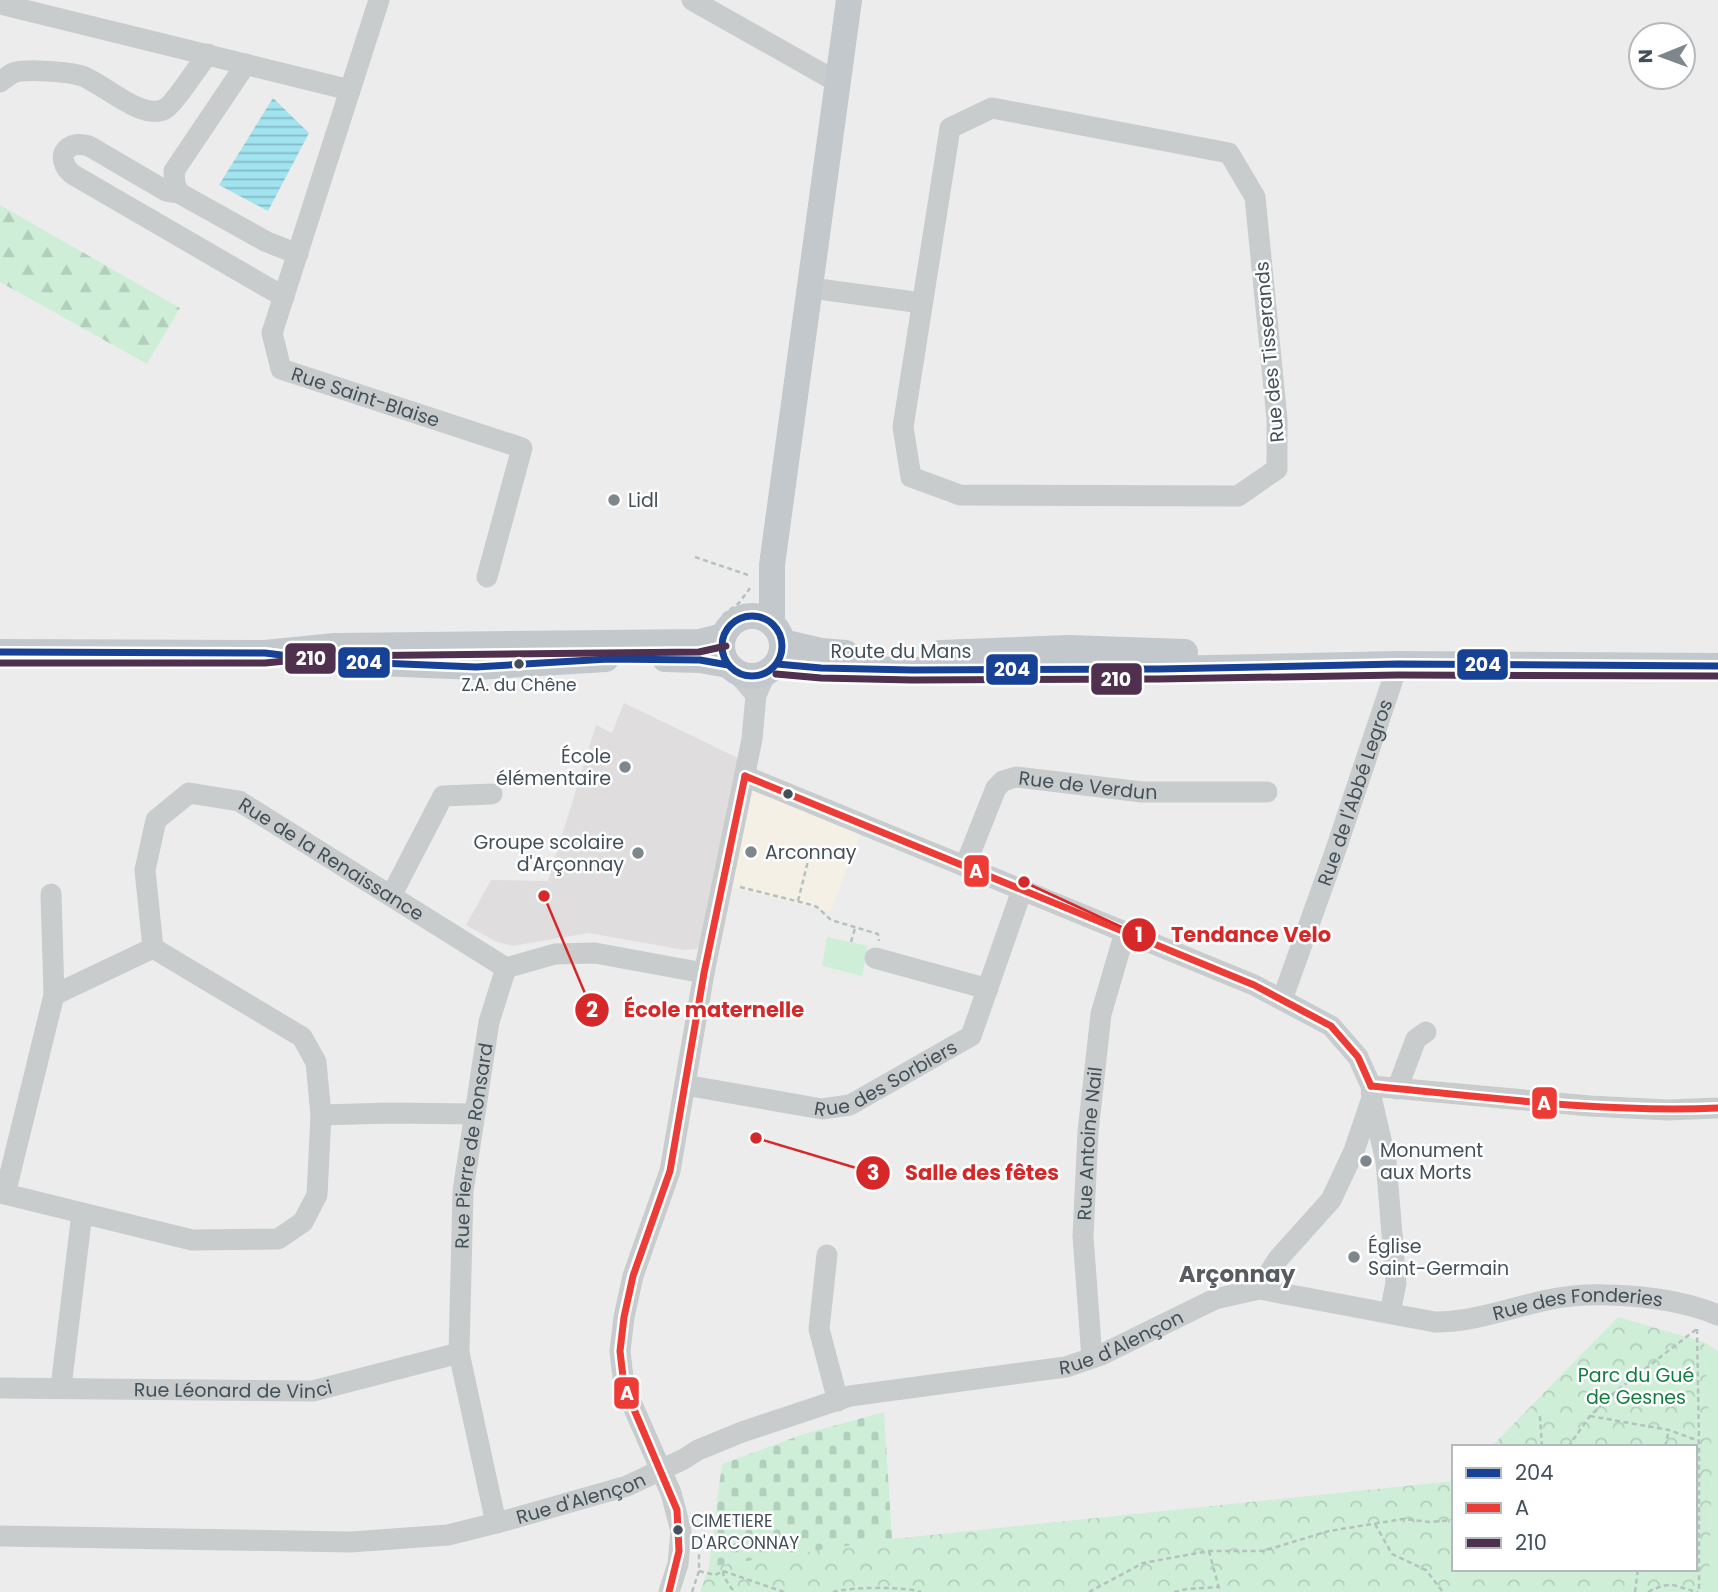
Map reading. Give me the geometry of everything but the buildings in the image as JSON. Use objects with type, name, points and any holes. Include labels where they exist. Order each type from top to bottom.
[{"type":"main road","points":[[265,653],[330,661],[476,667],[608,659],[700,660],[757,676],[771,659],[764,572],[811,288],[849,0]]},
{"type":"main road","points":[[733,669],[721,646],[730,623],[764,572]]},
{"type":"main road","points":[[0,652],[265,653],[335,646],[699,642],[730,623],[760,616],[771,659]]},
{"type":"main road","name":"Route du Mans","points":[[771,659],[837,653],[916,654],[1069,648],[1320,656],[1398,664],[1718,666]]},
{"type":"street","name":"Rue Saint-Blaise","points":[[379,0],[272,333],[281,369],[522,448],[487,577]]},
{"type":"street","points":[[692,0],[839,83]]},
{"type":"street","points":[[0,4],[351,90]]},
{"type":"street","points":[[0,82],[15,72],[37,71],[83,76],[123,101],[150,111],[164,110],[175,100],[208,54]]},
{"type":"street","points":[[179,194],[174,171],[246,64]]},
{"type":"street","name":"Rue des Tisserands","points":[[992,107],[1228,153],[1255,197],[1277,419],[1277,469],[1238,496],[960,495],[911,477],[903,427],[922,303],[950,128],[992,107]]},
{"type":"street","points":[[284,297],[72,174],[66,169],[64,156],[71,145],[79,143],[89,146],[166,191],[179,194],[248,232],[298,254]]},
{"type":"street","points":[[229,266],[248,232]]},
{"type":"street","points":[[811,288],[922,303]]},
{"type":"street","points":[[669,1592],[678,1564],[681,1531],[671,1493],[624,1386],[620,1352],[632,1276],[670,1171],[704,973],[771,659]]},
{"type":"street","name":"Rue de l'Abbé Legros","points":[[1282,1000],[1398,664]]},
{"type":"street","points":[[745,776],[1254,985],[1331,1026],[1358,1057],[1371,1093],[1386,1161],[1396,1283],[1390,1313]]},
{"type":"street","name":"Rue de Verdun","points":[[965,866],[996,788],[1003,781],[1016,777],[1142,792],[1267,792]]},
{"type":"street","name":"Rue de la Renaissance","points":[[153,948],[145,870],[156,820],[189,793],[239,801],[506,968]]},
{"type":"street","points":[[391,896],[443,796],[492,794]]},
{"type":"street","name":"Rue des Sorbiers","points":[[685,1085],[822,1109],[850,1105],[971,1036],[1022,890]]},
{"type":"street","points":[[51,894],[54,995],[2,1193],[192,1240],[278,1240],[303,1222],[317,1195],[321,1115],[316,1062],[302,1037],[153,948],[54,995]]},
{"type":"street","name":"Rue Antoine Nail","points":[[1092,1358],[1083,1236],[1088,1132],[1101,1014],[1125,932]]},
{"type":"street","points":[[506,968],[555,954],[594,953],[704,973]]},
{"type":"street","points":[[875,958],[988,989]]},
{"type":"street","name":"Rue Pierre de Ronsard","points":[[496,1523],[459,1353],[463,1192],[489,1022],[506,968]]},
{"type":"street","points":[[1397,1089],[1416,1039],[1426,1032]]},
{"type":"street","points":[[1371,1093],[1397,1089],[1602,1107],[1668,1110],[1718,1108]]},
{"type":"street","points":[[1259,1289],[1278,1259],[1331,1200],[1354,1151],[1371,1093]]},
{"type":"street","points":[[321,1115],[475,1114]]},
{"type":"street","points":[[61,1387],[82,1213]]},
{"type":"street","points":[[827,1255],[819,1329],[838,1401]]},
{"type":"street","name":"Rue d'Alençon","points":[[0,1536],[351,1542],[448,1535],[627,1486],[698,1450],[742,1432],[850,1396],[1066,1367],[1092,1358],[1215,1299],[1259,1289]]},
{"type":"street","name":"Rue des Fonderies","points":[[1259,1289],[1435,1322],[1457,1322],[1549,1299],[1597,1293],[1658,1300],[1715,1314]]},
{"type":"street","name":"Rue Léonard de Vinci","points":[[0,1388],[313,1391],[459,1353]]},
{"type":"path","points":[[695,557],[764,572]]},
{"type":"path","points":[[730,623],[739,603],[751,588]]},
{"type":"path","points":[[799,901],[808,861]]},
{"type":"path","points":[[723,883],[799,901],[817,907],[831,920],[878,934],[875,958]]},
{"type":"path","points":[[851,942],[855,928]]},
{"type":"path","points":[[1569,1445],[1590,1416],[1610,1396],[1715,1314]]},
{"type":"path","points":[[1648,1592],[1664,1584],[1678,1585],[1698,1592],[1697,1329]]},
{"type":"path","points":[[1541,1416],[1542,1445]]},
{"type":"path","points":[[1590,1416],[1669,1430],[1699,1441]]},
{"type":"path","points":[[1665,1445],[1669,1430]]},
{"type":"path","points":[[1089,1592],[1143,1563],[1209,1551],[1263,1551],[1329,1531],[1403,1519],[1430,1522],[1452,1520]]},
{"type":"path","points":[[1374,1524],[1391,1554],[1426,1570],[1443,1592]]},
{"type":"path","points":[[1174,1592],[1187,1589],[1219,1590],[1209,1551]]},
{"type":"path","points":[[692,1592],[699,1570],[715,1575],[723,1571],[784,1592]]},
{"type":"path","points":[[723,1571],[734,1592]]},
{"type":"path","points":[[1635,1592],[1638,1571]]},
{"type":"path","points":[[833,1592],[896,1588],[921,1592]]},
{"type":"shaded area","name":"Groupe scolaire d'Arçonnay","points":[[624,703],[738,758],[702,941],[697,949],[684,950],[589,933],[512,946],[495,941],[466,925],[491,880],[548,881],[596,725],[612,733]]},
{"type":"shaded area","points":[[747,782],[862,830],[830,912],[727,886]]},
{"type":"green space","points":[[0,205],[180,308],[147,364],[0,282]]},
{"type":"green space","points":[[827,937],[868,946],[862,976],[822,966]]},
{"type":"green space","name":"Parc du Gué de Gesnes","points":[[1618,1317],[1704,1342],[1712,1454],[1709,1592],[700,1592],[709,1567],[892,1539],[1452,1481],[1452,1571],[1697,1571],[1697,1445],[1493,1445]]},
{"type":"green space","points":[[1704,1342],[1718,1351],[1718,1592],[1709,1592],[1712,1454]]},
{"type":"green space","points":[[884,1412],[892,1539],[709,1567],[722,1464],[804,1434]]},
{"type":"water","points":[[273,98],[309,133],[268,211],[219,185]]},
{"type":"transit line","name":"204","points":[[746,616],[758,616],[777,629],[782,646],[780,658],[769,671],[758,676],[746,676],[727,663],[722,652],[722,640],[735,621],[746,616]]},
{"type":"transit line","name":"210","points":[[0,663],[265,663],[336,656],[699,652],[726,646]]},
{"type":"transit line","name":"204","points":[[0,652],[265,653],[330,661],[476,667],[608,659],[700,660],[728,665]]},
{"type":"transit line","name":"204","points":[[777,664],[912,670],[1398,664],[1718,666]]},
{"type":"transit line","name":"210","points":[[776,674],[912,680],[1398,675],[1718,676]]},
{"type":"transit line","name":"A","points":[[745,776],[1254,985],[1331,1026],[1358,1057],[1371,1086]]},
{"type":"transit line","name":"A","points":[[669,1592],[679,1551],[677,1510],[624,1386],[620,1351],[633,1276],[670,1171],[704,973],[745,776]]},
{"type":"transit line","name":"A","points":[[1371,1086],[1588,1106],[1718,1108]]},
{"type":"place","name":"Lidl","points":[[614,500]]},
{"type":"place","name":"Z.A. du Chêne","points":[[519,664]]},
{"type":"place","name":"École élémentaire","points":[[625,767]]},
{"type":"place","name":"Arconnay","points":[[751,852]]},
{"type":"place","name":"Groupe scolaire d'Arçonnay","points":[[638,853]]},
{"type":"place","name":"Tendance Velo","points":[[1024,882]]},
{"type":"place","name":"École maternelle","points":[[544,896]]},
{"type":"place","name":"Salle des fêtes","points":[[756,1138]]},
{"type":"place","name":"Monument aux Morts","points":[[1366,1161]]},
{"type":"place","name":"Église Saint-Germain","points":[[1354,1257]]},
{"type":"place","name":"CIMETIERE D'ARCONNAY","points":[[678,1530]]},
{"type":"district","name":"Arçonnay","points":[[1237,1274]]}]
